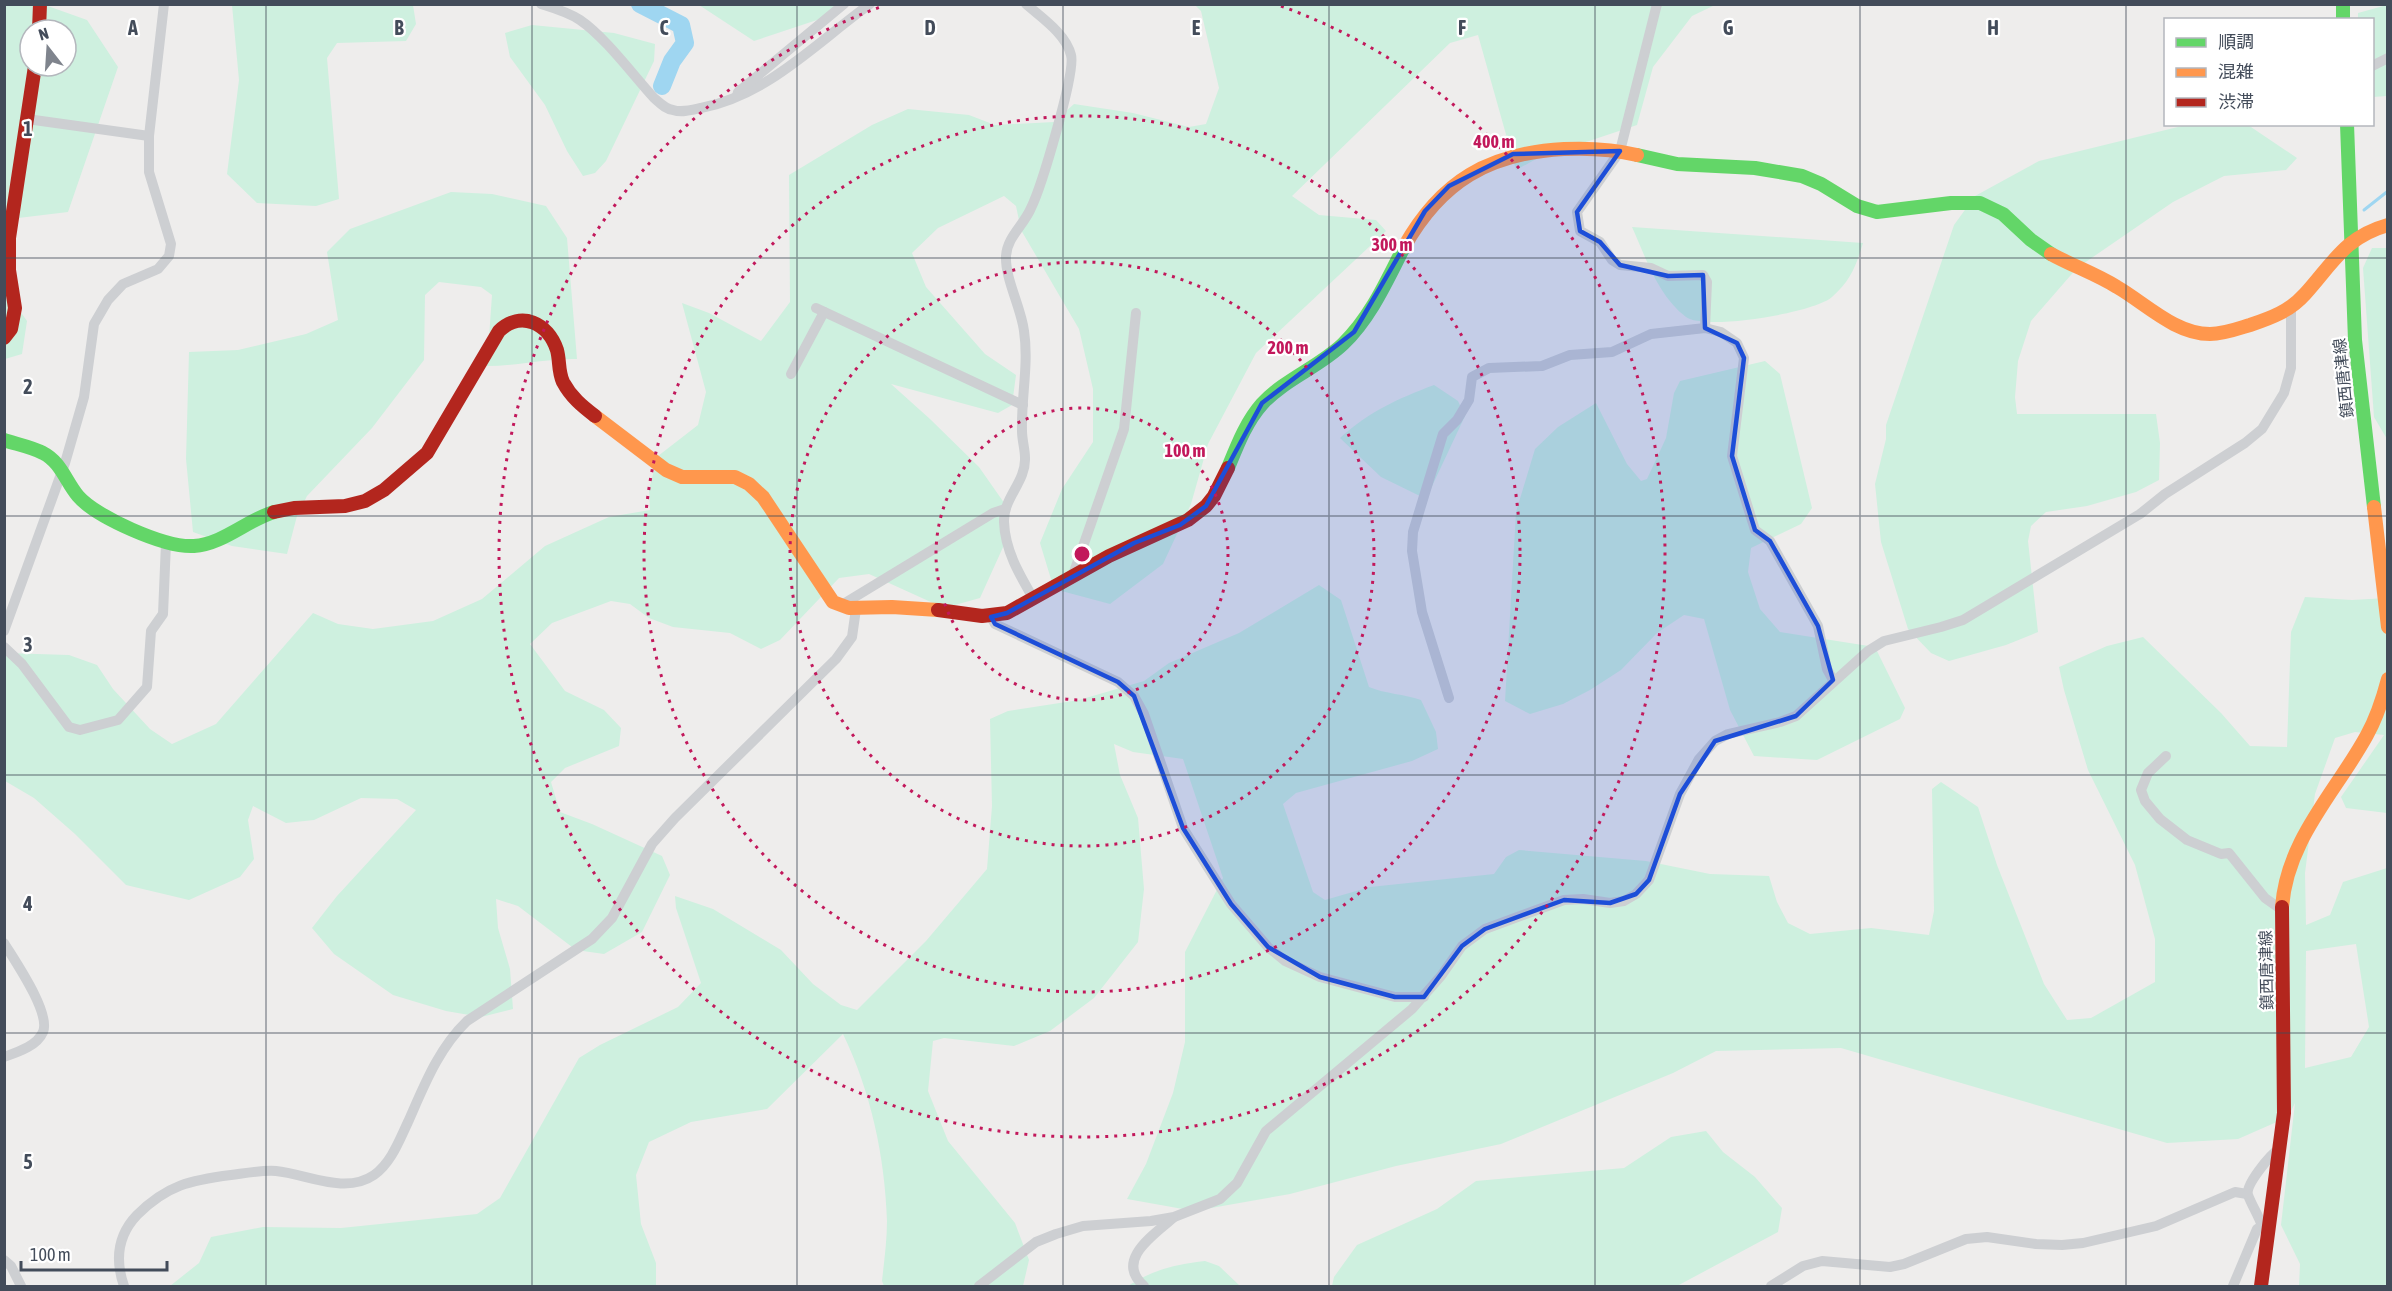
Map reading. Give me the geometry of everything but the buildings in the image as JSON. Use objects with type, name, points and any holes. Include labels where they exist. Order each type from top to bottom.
[{"type":"street","points":[[4,631],[65,463],[84,397],[93,324],[108,300],[123,284],[159,269],[169,256],[171,244],[149,172],[149,136],[164,4]]},
{"type":"street","points":[[541,4],[557,9],[586,25],[654,98],[664,107],[674,111],[687,111],[736,99],[790,66],[870,4]]},
{"type":"street","points":[[736,99],[738,92],[844,4]]},
{"type":"street","points":[[1026,4],[1064,39],[1071,53],[1072,64],[1032,208],[1011,239],[1006,255],[1007,267],[1025,333],[1024,468],[1023,475],[1011,494],[1005,510],[1004,522],[1008,545],[1016,569],[1033,598]]},
{"type":"street","points":[[1657,4],[1620,151],[1577,212],[1580,231],[1600,242],[1612,260],[1620,265],[1651,268],[1668,276],[1703,275],[1707,282],[1705,328]]},
{"type":"street","points":[[2374,65],[2388,58]]},
{"type":"street","points":[[4,338],[11,328],[15,308],[9,270],[9,238],[33,78]]},
{"type":"street","points":[[27,119],[149,136]]},
{"type":"street","name":"鎮西唐津線","points":[[2347,126],[2355,340],[2388,627]]},
{"type":"street","points":[[4,440],[44,453],[61,469],[76,494],[92,510],[166,543],[194,546],[214,541],[271,513],[294,508],[345,506],[365,501],[384,490],[427,453],[499,331],[510,322],[524,320],[537,324],[550,336],[563,380],[577,402],[666,470],[682,477],[735,477],[750,484],[763,497],[833,602],[839,606],[856,609],[875,607],[935,609],[991,617],[1007,613],[1134,543],[1180,525],[1206,506],[1221,484],[1234,450],[1250,420],[1263,403],[1285,383],[1338,348],[1354,332],[1376,300],[1425,211],[1449,186],[1485,165],[1513,154],[1592,149],[1620,151],[1670,164],[1781,171],[1809,177],[1865,210],[1881,212],[1933,204],[1975,202],[1993,206],[2009,218],[2029,239],[2055,257],[2115,285],[2157,313],[2199,333],[2214,334],[2230,331],[2291,308],[2330,261],[2350,243],[2375,228],[2388,225]]},
{"type":"street","points":[[979,1287],[1036,1242],[1056,1234],[1083,1226],[1152,1221],[1174,1217],[1220,1199],[1237,1183],[1266,1131],[1424,998],[1462,946],[1485,929],[1564,900],[1583,899],[1610,903],[1624,901],[1636,894],[1649,880],[1680,794],[1699,759],[1715,741],[1728,734],[1796,716],[1833,680],[1884,641],[1963,620],[2140,514],[2165,494],[2245,443],[2262,429],[2284,393],[2290,368],[2291,308]]},
{"type":"street","points":[[791,374],[820,310],[1023,405]]},
{"type":"street","points":[[1073,575],[1124,429],[1136,313]]},
{"type":"street","points":[[1449,698],[1422,612],[1412,551],[1413,532],[1443,434],[1457,420],[1470,400],[1473,377],[1489,368],[1542,366],[1570,355],[1612,352],[1651,334],[1705,328],[1721,332],[1737,344],[1744,358],[1732,456],[1755,530],[1770,541],[1818,626],[1827,669],[1833,680]]},
{"type":"street","points":[[839,606],[993,513],[1005,510]]},
{"type":"street","points":[[4,647],[21,664],[69,727],[80,730],[118,720],[147,687],[151,631],[163,614],[166,543]]},
{"type":"street","points":[[124,1287],[118,1271],[117,1257],[125,1232],[148,1204],[179,1185],[198,1179],[265,1171],[350,1184],[361,1182],[381,1169],[393,1153],[438,1056],[452,1035],[467,1021],[592,939],[605,928],[652,844],[675,818],[836,659],[852,637],[856,609]]},
{"type":"street","points":[[991,617],[995,624],[1118,682],[1134,696],[1144,714],[1183,828],[1231,904],[1268,947],[1285,961],[1320,977],[1395,998],[1424,998]]},
{"type":"street","name":"鎮西唐津線","points":[[2261,1287],[2265,1227],[2279,1149],[2285,1090],[2282,910],[2286,879],[2296,848],[2315,815],[2368,738],[2382,706],[2388,679]]},
{"type":"street","points":[[2166,756],[2148,773],[2140,790],[2145,801],[2160,819],[2187,840],[2221,854],[2229,853],[2265,898],[2282,910]]},
{"type":"street","points":[[4,1057],[19,1052],[38,1040],[44,1030],[45,1020],[40,1006],[5,946]]},
{"type":"street","points":[[2233,1287],[2257,1229],[2265,1227],[2247,1194],[2248,1186],[2258,1175],[2268,1156],[2279,1149]]},
{"type":"street","points":[[1771,1287],[1803,1266],[1822,1261],[1890,1267],[1904,1264],[1966,1239],[1987,1237],[2062,1245],[2083,1243],[2156,1226],[2235,1192],[2247,1194]]},
{"type":"street","points":[[1144,1287],[1136,1280],[1132,1268],[1137,1250],[1174,1217]]},
{"type":"street","points":[[4,1260],[11,1266],[21,1287]]},
{"type":"highlighted area","points":[[1620,151],[1577,212],[1580,231],[1600,242],[1620,265],[1668,276],[1703,275],[1705,328],[1737,343],[1744,358],[1732,456],[1755,530],[1770,541],[1818,626],[1833,680],[1796,716],[1715,741],[1680,794],[1649,880],[1636,894],[1610,903],[1564,900],[1485,929],[1462,946],[1424,997],[1395,997],[1320,977],[1268,947],[1231,904],[1183,828],[1134,696],[1118,682],[995,624],[991,617],[1007,613],[1134,543],[1180,525],[1206,506],[1262,403],[1354,332],[1425,211],[1449,186],[1513,154]]},
{"type":"green space","points":[[5,5],[45,5],[87,20],[118,67],[68,212],[5,221]]},
{"type":"green space","points":[[232,5],[413,5],[416,24],[406,41],[337,43],[327,58],[339,199],[316,206],[257,203],[227,174],[239,80]]},
{"type":"green space","points":[[699,5],[849,5],[817,20],[754,41]]},
{"type":"green space","points":[[1195,5],[1715,5],[1692,16],[1653,67],[1637,125],[1538,158],[1516,170],[1478,35],[1450,43],[1292,196],[1319,215],[1376,220],[1386,231],[1256,353],[1208,444],[1191,504],[1163,564],[1110,604],[1054,589],[1040,543],[1062,489],[1093,442],[1093,389],[1079,329],[1021,230],[1016,206],[1004,196],[938,228],[912,253],[926,287],[985,354],[1016,375],[1012,405],[998,413],[891,384],[979,467],[1007,507],[1004,545],[980,598],[944,608],[869,574],[839,578],[780,640],[761,649],[730,633],[673,627],[649,618],[630,604],[611,601],[552,623],[530,644],[565,691],[604,710],[621,728],[619,746],[565,768],[551,782],[560,812],[662,856],[670,875],[642,932],[604,954],[576,950],[518,906],[496,899],[498,928],[510,969],[513,1009],[481,1017],[446,1011],[393,995],[334,954],[312,928],[337,896],[416,810],[397,799],[361,798],[314,820],[286,823],[253,806],[248,820],[254,859],[240,877],[189,900],[126,885],[75,834],[34,798],[5,781],[5,653],[69,655],[97,665],[113,689],[150,729],[172,744],[216,724],[313,613],[338,624],[373,629],[433,621],[482,599],[545,546],[609,517],[650,510],[649,489],[658,456],[698,425],[706,392],[682,303],[709,313],[761,341],[790,302],[789,175],[872,125],[908,109],[969,115],[995,125],[1054,122],[1074,104],[1133,113],[1189,127],[1206,124],[1219,88],[1201,11]]},
{"type":"green space","points":[[2387,5],[2387,96],[2374,97],[2374,18],[2358,18],[2358,13]]},
{"type":"green space","points":[[532,25],[614,33],[655,44],[654,61],[606,161],[595,173],[583,176],[567,151],[545,105],[510,57],[505,33]]},
{"type":"green space","points":[[2182,126],[2249,126],[2297,158],[2286,170],[2224,176],[2173,202],[2077,268],[2031,321],[2018,361],[2015,397],[2017,414],[2156,414],[2160,443],[2159,480],[2136,492],[2087,506],[2046,512],[2031,526],[2028,541],[2038,632],[2006,645],[1949,661],[1931,653],[1908,629],[1881,542],[1875,484],[1886,439],[1886,425],[1954,225],[1975,196],[2039,161]]},
{"type":"green space","points":[[451,192],[492,194],[546,206],[567,238],[577,359],[487,366],[492,295],[481,287],[439,282],[425,295],[424,360],[372,428],[307,496],[297,516],[287,554],[232,546],[193,532],[186,459],[189,352],[238,350],[306,334],[338,320],[327,252],[350,229]]},
{"type":"green space","points":[[1632,227],[1863,243],[1848,279],[1832,297],[1821,303],[1804,309],[1759,318],[1736,321],[1697,321],[1686,317],[1676,308],[1660,287]]},
{"type":"green space","points":[[2372,248],[2387,248],[2387,439],[2374,417],[2363,268]]},
{"type":"green space","points":[[4,289],[27,321],[22,354],[5,359]]},
{"type":"green space","points":[[1765,361],[1780,374],[1812,508],[1801,524],[1751,548],[1748,572],[1760,609],[1780,632],[1875,647],[1905,708],[1900,719],[1817,760],[1754,756],[1730,710],[1704,619],[1684,615],[1657,633],[1621,670],[1563,704],[1530,714],[1505,701],[1516,512],[1535,449],[1558,427],[1596,403],[1627,464],[1641,481],[1647,479],[1666,438],[1674,393],[1680,381]]},
{"type":"green space","points":[[1434,385],[1458,401],[1465,416],[1426,499],[1381,477],[1340,438],[1362,420],[1384,407]]},
{"type":"green space","points":[[1319,585],[1341,600],[1369,687],[1421,700],[1436,732],[1438,749],[1412,761],[1296,793],[1283,804],[1313,892],[1325,900],[1370,887],[1494,874],[1506,857],[1519,850],[1646,861],[1710,874],[1769,876],[1777,902],[1788,923],[1810,934],[1871,928],[1929,935],[1934,911],[1932,789],[1941,782],[1978,807],[1997,865],[2044,984],[2067,1020],[2091,1018],[2155,982],[2155,939],[2135,865],[2088,770],[2059,667],[2107,646],[2143,637],[2221,713],[2250,746],[2287,747],[2291,632],[2305,597],[2352,600],[2387,598],[2387,813],[2346,808],[2341,797],[2384,735],[2355,732],[2335,738],[2315,794],[2305,873],[2306,925],[2330,915],[2343,882],[2387,868],[2387,1286],[2299,1286],[2300,1264],[2281,1225],[2295,1103],[2288,1117],[2238,1139],[2167,1143],[1841,1048],[1716,1051],[1673,1073],[1501,1144],[1396,1166],[1290,1194],[1194,1211],[1127,1199],[1146,1164],[1173,1093],[1185,1042],[1185,952],[1223,878],[1183,759],[1133,752],[1114,744],[1120,775],[1138,818],[1144,889],[1138,942],[1094,998],[1050,1031],[1014,1046],[944,1038],[933,1041],[928,1091],[948,1141],[1015,1223],[1029,1260],[1023,1286],[884,1286],[882,1281],[887,1221],[880,1149],[869,1102],[843,1034],[767,1109],[691,1122],[649,1142],[636,1175],[641,1224],[656,1263],[656,1286],[170,1286],[199,1263],[211,1237],[263,1227],[341,1228],[477,1214],[500,1198],[579,1058],[600,1045],[678,1007],[701,983],[676,908],[675,896],[713,909],[781,950],[813,984],[841,1005],[857,1010],[926,941],[987,869],[992,806],[990,719],[1008,711],[1079,700],[1144,681],[1169,663],[1239,633]],"holes":[[[2356,944],[2369,1027],[2351,1057],[2305,1068],[2306,951]]]},
{"type":"green space","points":[[1706,1131],[1723,1152],[1755,1177],[1782,1208],[1778,1232],[1677,1286],[1332,1286],[1334,1277],[1357,1245],[1437,1209],[1476,1181],[1624,1168],[1671,1137]]},
{"type":"green space","points":[[1205,1261],[1219,1266],[1240,1286],[1128,1286],[1165,1269]]},
{"type":"waterway","points":[[640,4],[681,25],[685,43],[672,61],[662,86]]},
{"type":"waterway","points":[[2364,210],[2388,191]]},
{"type":"traffic: fast","points":[[2343,4],[2343,18]]},
{"type":"traffic: fast","points":[[2347,126],[2355,340],[2374,507]]},
{"type":"traffic: fast","points":[[1637,155],[1677,164],[1755,168],[1802,176],[1821,184],[1857,206],[1877,212],[1951,203],[1980,203],[2003,214],[2031,240],[2051,254]]},
{"type":"traffic: fast","points":[[1228,468],[1247,426],[1262,404],[1281,387],[1334,352],[1362,322],[1378,298],[1404,247]]},
{"type":"traffic: fast","points":[[4,440],[34,449],[49,457],[59,467],[78,496],[100,513],[132,530],[166,542],[194,546],[205,544],[274,512]]},
{"type":"traffic: slow","points":[[1404,247],[1434,204],[1451,188],[1490,164],[1537,152],[1564,149],[1600,149],[1637,155]]},
{"type":"traffic: slow","points":[[2051,254],[2109,282],[2161,317],[2185,329],[2197,333],[2215,334],[2273,317],[2287,309],[2305,294],[2350,244],[2361,236],[2388,225]]},
{"type":"traffic: slow","points":[[595,416],[666,470],[682,477],[735,477],[749,484],[763,497],[833,602],[849,608],[892,607],[938,610]]},
{"type":"traffic: slow","points":[[2374,507],[2388,627]]},
{"type":"traffic: slow","points":[[2282,907],[2293,859],[2315,817],[2367,735],[2388,679]]},
{"type":"traffic: jam","points":[[39,18],[40,4]]},
{"type":"traffic: jam","points":[[4,338],[11,329],[15,308],[9,270],[9,238],[33,78]]},
{"type":"traffic: jam","points":[[274,512],[294,508],[345,506],[365,501],[384,490],[427,453],[499,331],[516,321],[533,322],[547,333],[557,350],[563,382],[577,401],[595,416]]},
{"type":"traffic: jam","points":[[938,610],[982,616],[1007,613],[1109,556],[1188,520],[1206,506],[1214,496],[1228,468]]},
{"type":"traffic: jam","points":[[2261,1286],[2284,1113],[2282,907]]}]
